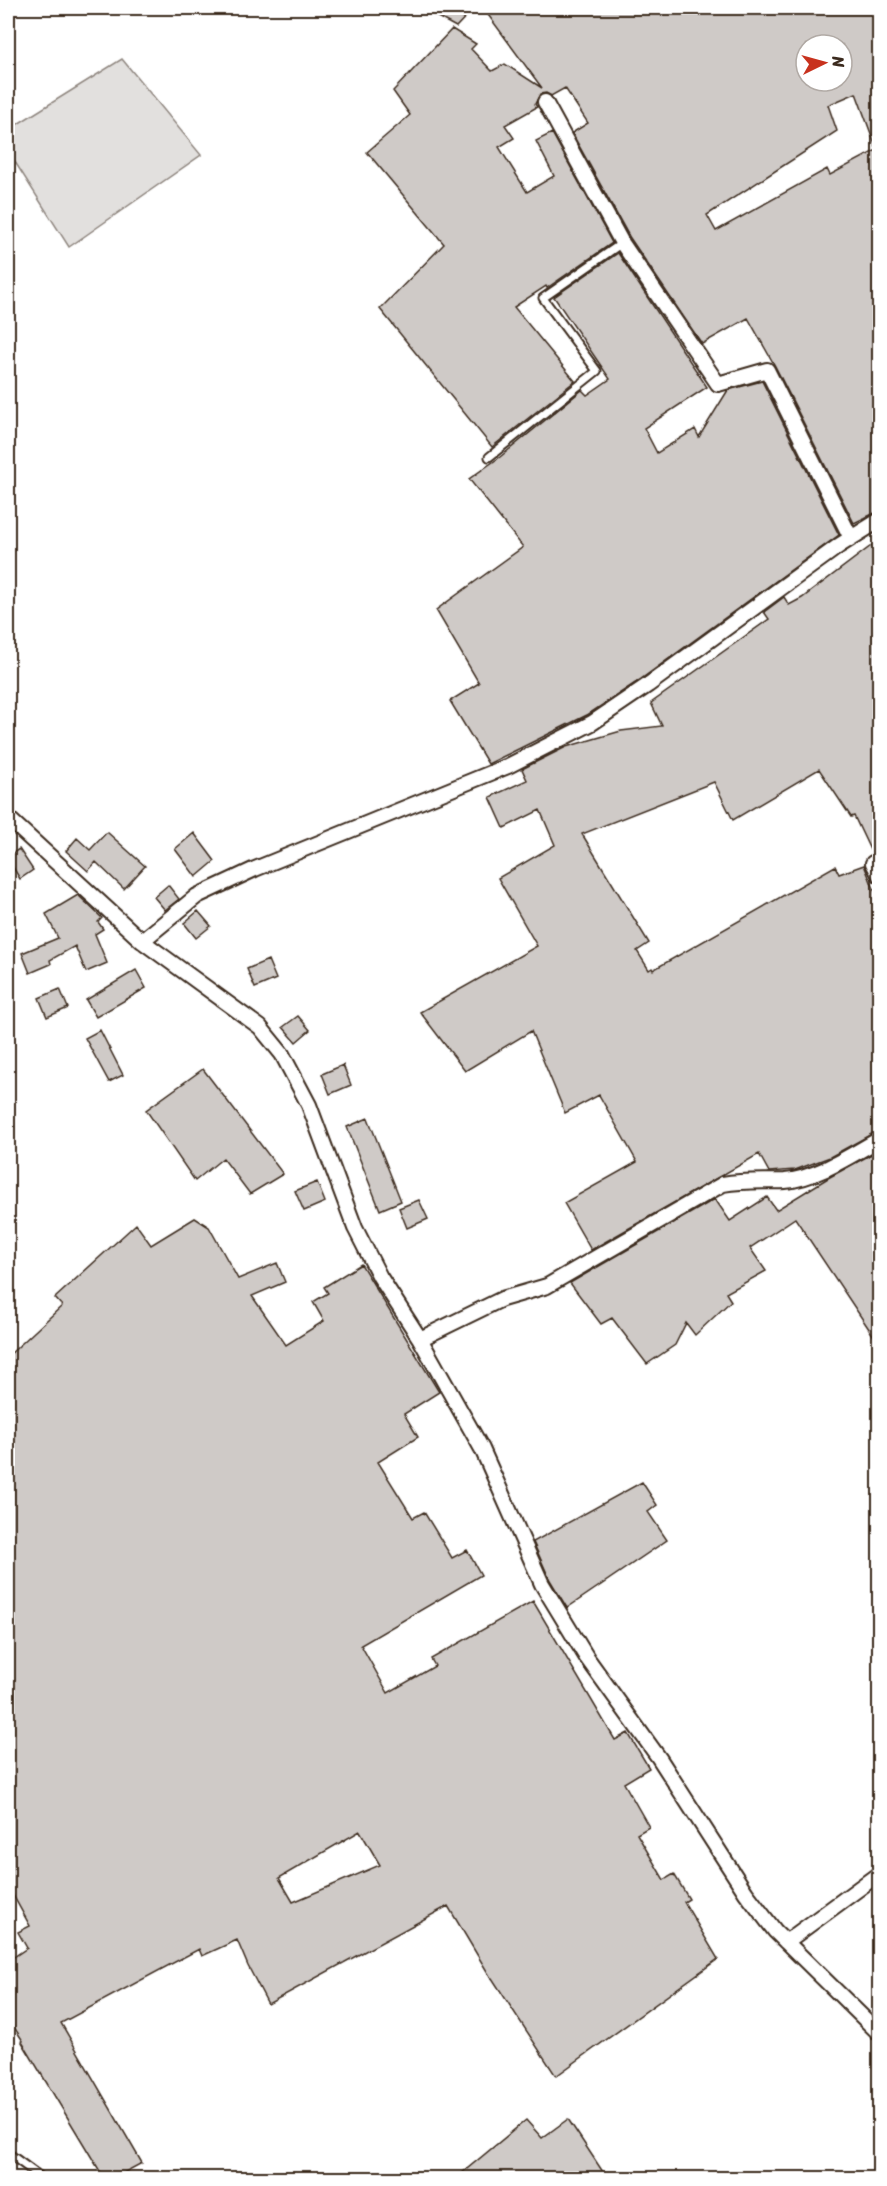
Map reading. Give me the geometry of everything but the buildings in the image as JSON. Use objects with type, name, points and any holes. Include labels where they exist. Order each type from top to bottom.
[{"type":"street","points":[[545,102],[622,243],[718,384],[766,370],[851,538]]},
{"type":"street","points":[[142,941],[197,896],[255,869],[508,766],[591,723],[879,520]]},
{"type":"street","points":[[8,818],[142,941],[260,1027],[282,1054],[309,1104],[355,1228],[380,1277],[420,1339],[482,1449],[542,1584],[587,1658],[659,1758],[746,1893],[775,1931],[879,2034]]},
{"type":"street","points":[[873,863],[879,876]]},
{"type":"street","points":[[420,1339],[502,1299],[547,1286],[723,1184],[740,1180],[785,1180],[805,1176],[844,1159],[879,1138]]},
{"type":"street","points":[[786,1942],[879,1873]]},
{"type":"lane","points":[[489,457],[597,371],[543,297],[622,243]]},
{"type":"lane","points":[[9,2153],[42,2178]]},
{"type":"shaded area","points":[[122,59],[201,155],[69,247],[8,151],[8,130]]}]
